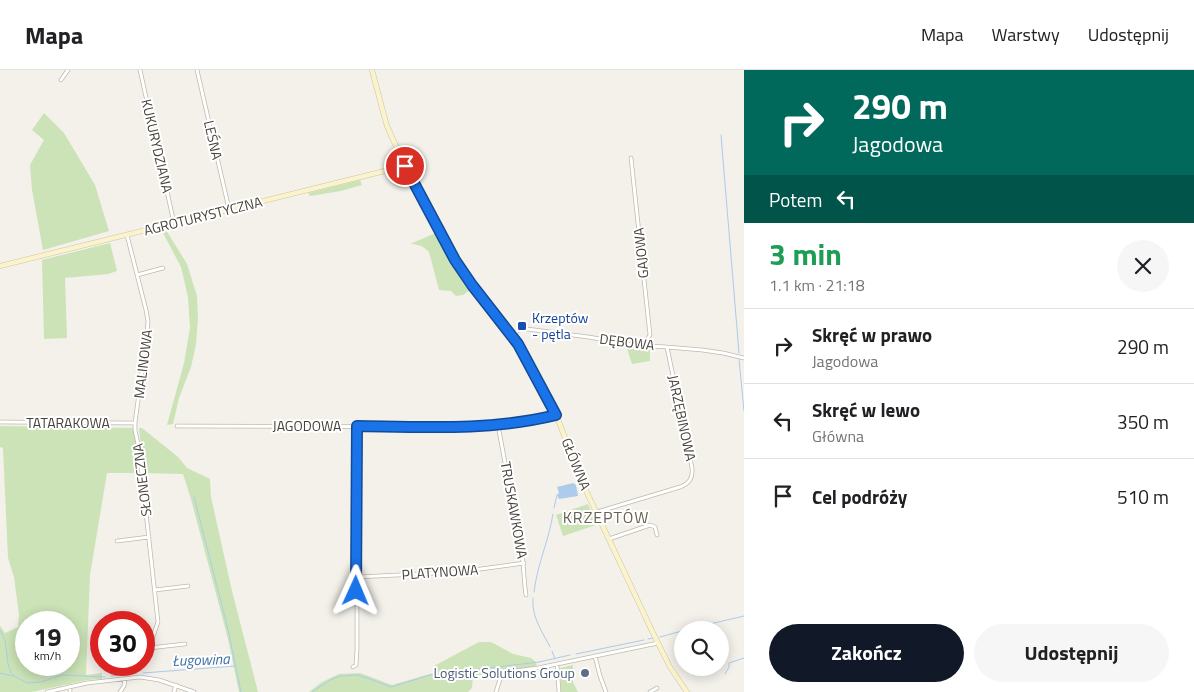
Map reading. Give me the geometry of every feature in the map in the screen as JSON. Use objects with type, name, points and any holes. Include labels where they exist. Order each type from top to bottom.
[{"type":"street","points":[[60,80],[68,70]]},
{"type":"street","name":"KUKURYDZIANA","points":[[140,70],[174,223]]},
{"type":"street","name":"LEŚNA","points":[[197,70],[229,209]]},
{"type":"street","name":"GŁÓWNA","points":[[372,70],[387,126],[405,166],[464,275],[518,344],[556,415],[577,469],[658,643],[670,667],[687,692]]},
{"type":"street","name":"GAJOWA","points":[[631,158],[650,335],[643,346]]},
{"type":"street","name":"AGROTURYSTYCZNA","points":[[0,266],[405,166]]},
{"type":"street","name":"MALINOWA","points":[[127,235],[146,310],[148,326],[135,423]]},
{"type":"street","points":[[137,275],[163,268]]},
{"type":"street","name":"DĘBOWA","points":[[511,336],[519,330],[527,329],[630,345],[667,346],[723,353],[744,358]]},
{"type":"street","name":"JARZĘBINOWA","points":[[597,512],[680,487],[691,479],[692,468],[667,346]]},
{"type":"street","name":"JAGODOWA","points":[[177,426],[457,427],[498,425],[556,415]]},
{"type":"street","name":"TATARAKOWA","points":[[0,422],[135,423]]},
{"type":"street","name":"SŁONECZNA","points":[[135,423],[158,622],[148,650],[185,644]]},
{"type":"street","name":"TRUSKAWKOWA","points":[[498,425],[524,563],[526,595]]},
{"type":"street","points":[[353,667],[356,665],[357,426]]},
{"type":"street","points":[[609,539],[650,525],[654,526],[657,535]]},
{"type":"street","points":[[117,541],[149,537]]},
{"type":"street","name":"PLATYNOWA","points":[[357,577],[459,572],[524,563]]},
{"type":"street","points":[[154,590],[188,586]]},
{"type":"street","points":[[496,692],[502,674],[509,671],[531,669],[658,643]]},
{"type":"street","points":[[595,656],[606,692]]},
{"type":"street","points":[[557,664],[558,692]]},
{"type":"street","points":[[47,692],[87,683],[148,678],[165,681],[194,692]]},
{"type":"street","points":[[120,692],[124,686],[125,679]]},
{"type":"street","points":[[70,686],[70,692]]},
{"type":"street","points":[[174,692],[176,686]]},
{"type":"street","points":[[650,692],[657,688]]},
{"type":"green space","points":[[44,113],[64,133],[95,185],[109,231],[43,250],[32,190],[30,165],[44,140],[32,130]]},
{"type":"green space","points":[[360,180],[362,185],[341,191],[310,196],[308,193]]},
{"type":"green space","points":[[166,230],[187,264],[197,296],[198,317],[196,344],[191,367],[179,398],[173,424],[167,425],[184,363],[190,328],[188,297],[181,267],[162,231]]},
{"type":"green space","points":[[436,233],[470,290],[463,295],[456,296],[451,291],[439,290],[429,252],[421,246],[410,244]]},
{"type":"green space","points":[[110,243],[117,271],[108,274],[65,278],[67,338],[44,339],[42,260]]},
{"type":"green space","points":[[650,348],[650,361],[632,364],[627,349]]},
{"type":"green space","points":[[0,426],[133,428],[139,473],[107,473],[90,575],[86,675],[102,676],[102,679],[87,680],[32,692],[0,692],[0,626],[5,633],[15,628],[15,676],[80,676],[80,611],[18,611],[14,577],[8,558],[3,448],[0,447]]},
{"type":"green space","points":[[139,428],[142,428],[178,457],[187,468],[210,479],[211,497],[232,591],[258,692],[239,692],[228,639],[183,474],[144,473]]},
{"type":"green space","points":[[588,504],[596,525],[563,536],[556,515]]},
{"type":"green space","points":[[479,642],[491,642],[513,654],[531,658],[537,665],[501,672],[492,671],[491,674],[473,676],[472,688],[468,692],[309,692],[322,682],[339,674],[360,673],[392,685],[433,673],[434,666]]},
{"type":"green space","points":[[573,665],[573,682],[578,692],[561,692],[560,668]]},
{"type":"water","points":[[573,483],[576,485],[578,496],[559,499],[557,487]]},
{"type":"waterway","points":[[721,135],[739,353]]},
{"type":"waterway","points":[[739,359],[744,411]]},
{"type":"waterway","points":[[554,508],[557,495]]},
{"type":"waterway","points":[[194,497],[227,625],[241,692]]},
{"type":"waterway","points":[[534,592],[553,514]]},
{"type":"waterway","points":[[533,598],[535,617],[550,647]]},
{"type":"waterway","name":"Ługowina","points":[[723,621],[744,616]]},
{"type":"waterway","name":"Ługowina","points":[[0,630],[5,640],[11,673],[27,683],[41,682],[62,675],[105,677]]},
{"type":"waterway","name":"Ługowina","points":[[660,637],[674,633]]},
{"type":"waterway","name":"Ługowina","points":[[648,639],[653,638]]},
{"type":"waterway","name":"Ługowina","points":[[576,654],[644,640]]},
{"type":"waterway","name":"Ługowina","points":[[552,651],[555,659]]},
{"type":"waterway","name":"Ługowina","points":[[312,692],[332,679],[341,676],[357,675],[391,687],[430,675],[539,662],[570,655]]},
{"type":"waterway","points":[[729,663],[744,658]]},
{"type":"waterway","name":"Ługowina","points":[[155,672],[235,666]]},
{"type":"waterway","points":[[0,673],[13,676]]},
{"type":"place","name":"Krzeptów - pętla","points":[[522,326]]},
{"type":"place","name":"Logistic Solutions Group","points":[[585,673]]},
{"type":"district","name":"KRZEPTÓW","points":[[606,517]]},
{"type":"route","points":[[356,591],[357,426],[457,427],[498,425],[556,415],[518,344],[464,275],[405,166]]}]
